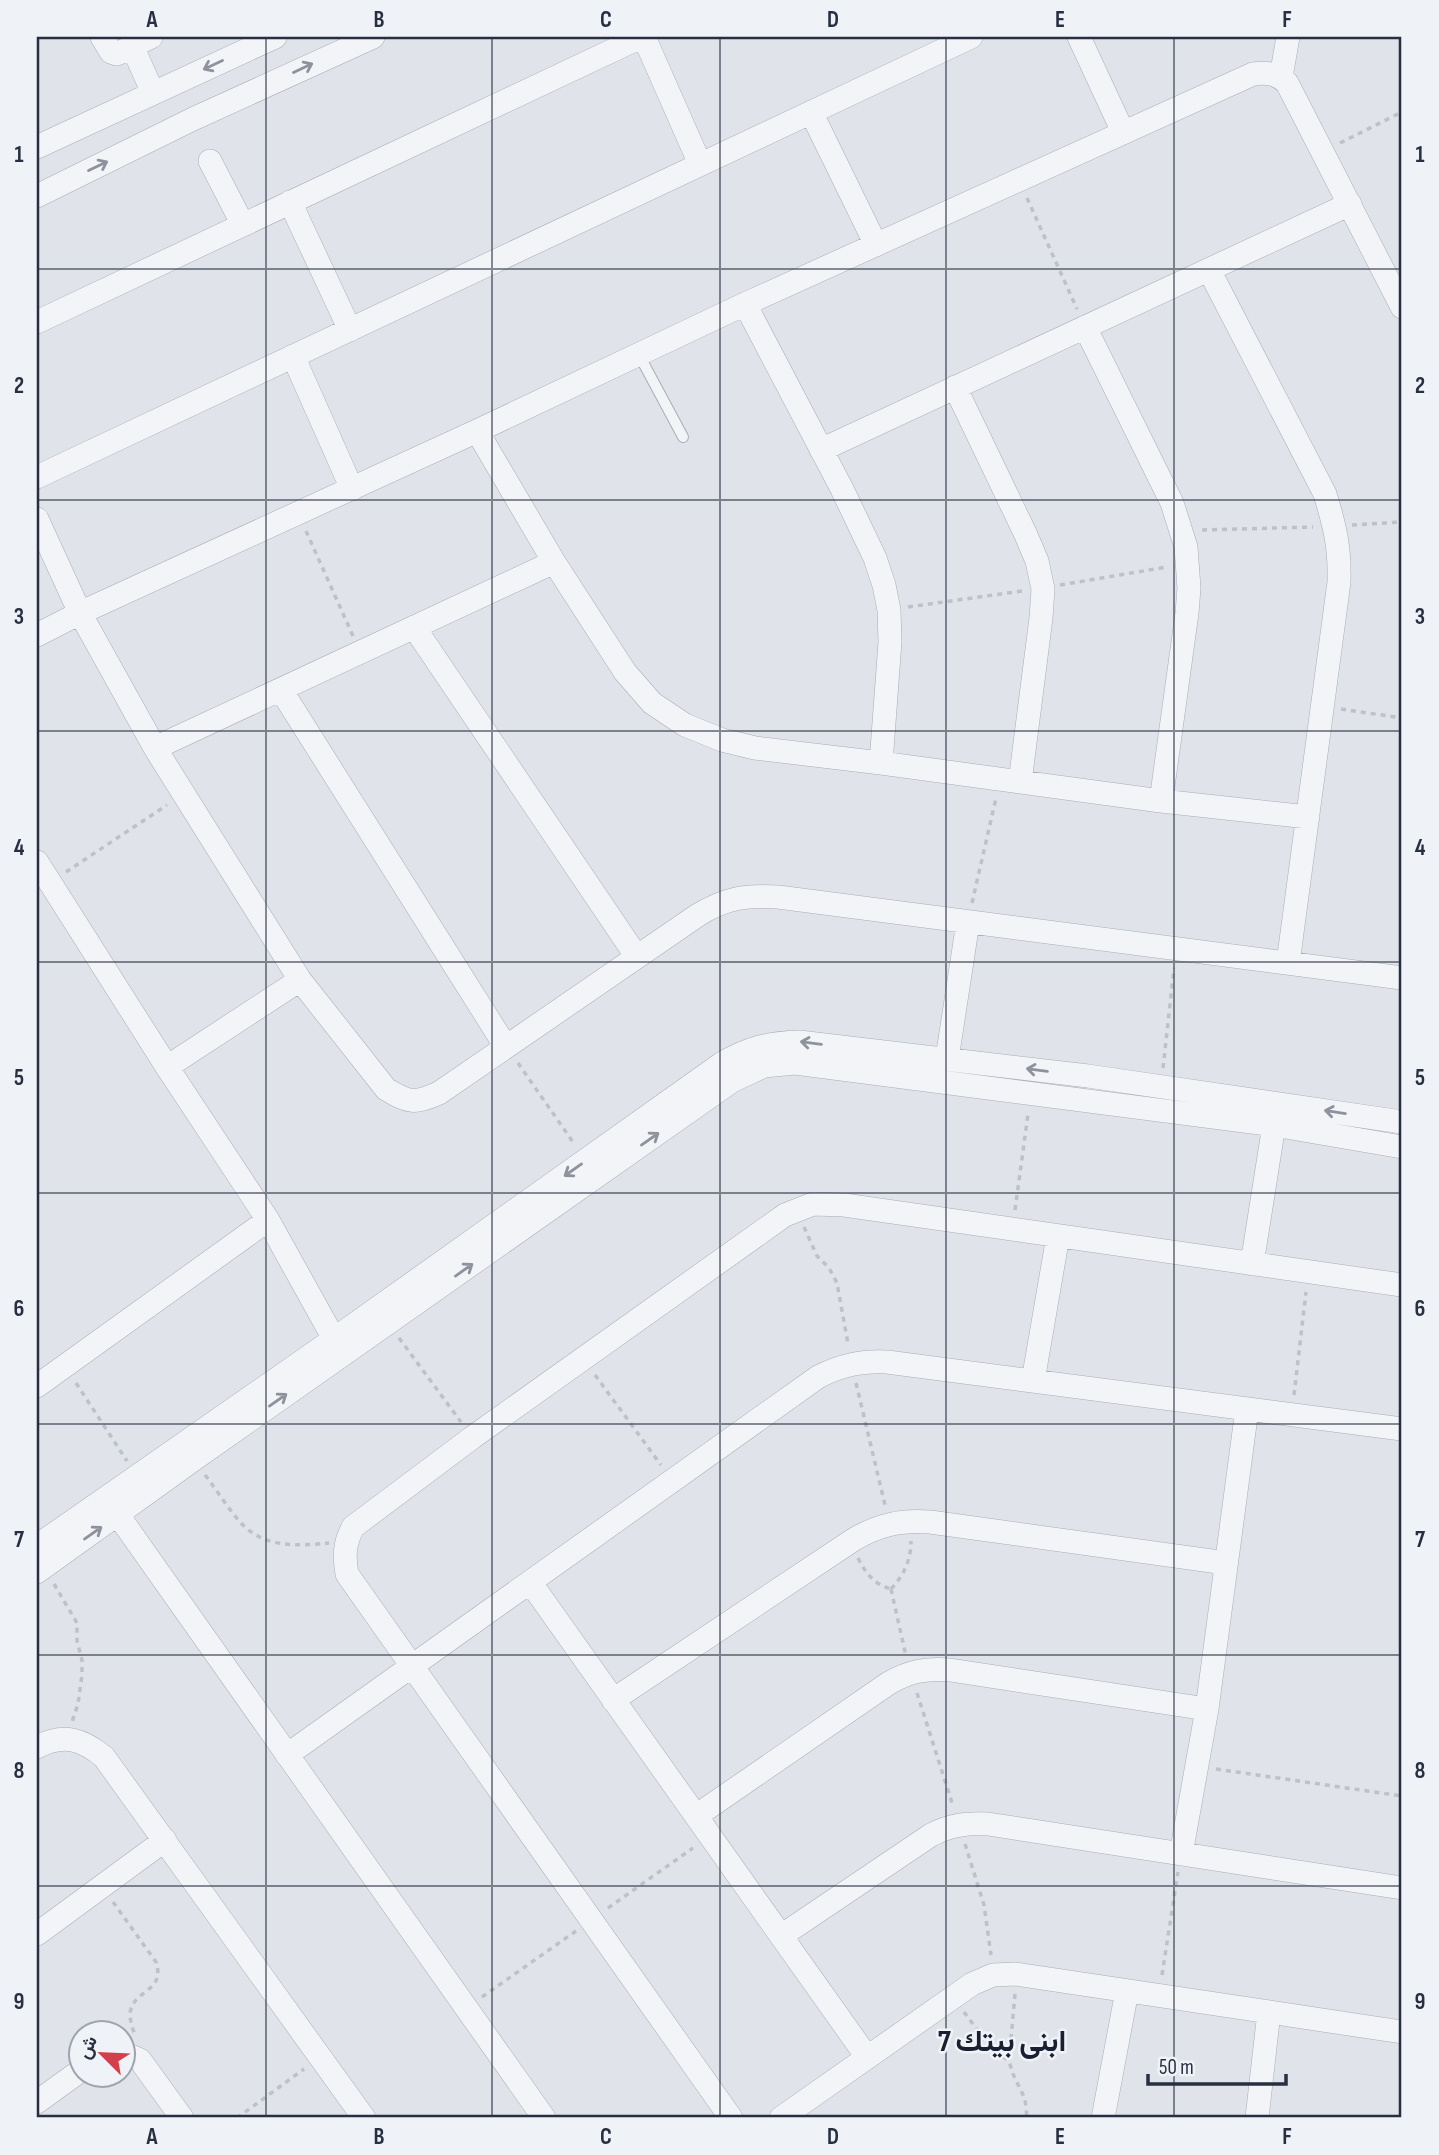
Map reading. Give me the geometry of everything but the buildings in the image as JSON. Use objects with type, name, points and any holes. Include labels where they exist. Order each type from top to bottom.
[{"type":"street","points":[[102,37],[114,54],[142,42],[153,93]]},
{"type":"street","points":[[37,147],[275,37]]},
{"type":"street","points":[[37,196],[193,119],[373,37]]},
{"type":"street","points":[[37,322],[643,37],[700,164]]},
{"type":"street","points":[[37,477],[811,112],[939,44],[971,37]]},
{"type":"street","points":[[1079,37],[1123,132]]},
{"type":"street","points":[[1281,77],[1288,37]]},
{"type":"street","points":[[37,635],[477,431],[638,353],[1253,74],[1267,72],[1281,77],[1287,83],[1402,307]]},
{"type":"street","points":[[811,112],[876,245]]},
{"type":"street","points":[[210,161],[243,225]]},
{"type":"street","points":[[290,202],[349,330]]},
{"type":"street","points":[[821,450],[1350,204]]},
{"type":"street","points":[[1209,270],[1325,494],[1340,553],[1339,582],[1288,963]]},
{"type":"street","points":[[745,304],[875,558],[884,585],[889,610],[890,642],[881,763]]},
{"type":"street","points":[[1086,327],[1172,503],[1182,531],[1188,563],[1188,601],[1161,801]]},
{"type":"street","points":[[293,356],[352,489]]},
{"type":"street","points":[[956,387],[1026,535],[1037,561],[1043,589],[1041,618],[1010,780]]},
{"type":"street","points":[[477,431],[554,562],[625,672],[652,703],[685,725],[722,740],[755,748],[1161,801],[1307,817]]},
{"type":"street","points":[[37,519],[80,613],[155,748],[300,980],[386,1089],[402,1099],[421,1101],[439,1093],[716,904],[737,898],[778,897],[1402,978]]},
{"type":"street","points":[[155,748],[554,562]]},
{"type":"street","points":[[414,628],[637,957]]},
{"type":"street","points":[[281,690],[506,1046]]},
{"type":"street","points":[[37,862],[268,1220],[334,1339]]},
{"type":"street","points":[[947,1059],[968,922]]},
{"type":"street","points":[[167,1067],[300,980]]},
{"type":"street","points":[[39,1561],[136,1475],[334,1339],[721,1064],[751,1048],[799,1042],[1088,1076],[1402,1121]]},
{"type":"street","points":[[39,1561],[118,1515],[732,1081],[764,1066],[795,1063],[1274,1125],[1402,1147]]},
{"type":"street","points":[[1086,1101],[1088,1076]]},
{"type":"street","points":[[1252,1264],[1274,1125]]},
{"type":"street","points":[[731,2118],[347,1574],[345,1542],[352,1527],[473,1437],[779,1219],[797,1208],[813,1204],[837,1204],[1402,1285]]},
{"type":"street","points":[[37,1386],[268,1220]]},
{"type":"street","points":[[1033,1381],[1058,1236]]},
{"type":"street","points":[[287,1755],[818,1377],[851,1363],[887,1362],[1402,1429]]},
{"type":"street","points":[[1181,1854],[1207,1709],[1247,1409]]},
{"type":"street","points":[[118,1515],[544,2118]]},
{"type":"street","points":[[613,1700],[870,1529],[890,1523],[930,1522],[1226,1563]]},
{"type":"street","points":[[530,1582],[867,2057]]},
{"type":"street","points":[[696,1816],[889,1683],[910,1672],[923,1669],[950,1670],[1207,1709]]},
{"type":"street","points":[[37,1747],[46,1742],[67,1738],[88,1743],[104,1757],[364,2118]]},
{"type":"street","points":[[781,1936],[931,1835],[958,1824],[988,1824],[1402,1888]]},
{"type":"street","points":[[37,1934],[164,1840]]},
{"type":"street","points":[[781,2118],[982,1978],[1004,1975],[1159,1995],[1402,2032]]},
{"type":"street","points":[[1103,2118],[1127,1991]]},
{"type":"street","points":[[1257,2118],[1269,2012]]},
{"type":"street","points":[[136,2062],[182,2118]]},
{"type":"street","points":[[37,2102],[66,2081]]},
{"type":"lane","points":[[638,353],[683,437]]},
{"type":"path","points":[[1323,152],[1402,112]]},
{"type":"path","points":[[1018,180],[1086,327]]},
{"type":"path","points":[[299,513],[360,653]]},
{"type":"path","points":[[1182,531],[1402,522]]},
{"type":"path","points":[[1322,706],[1402,718]]},
{"type":"path","points":[[968,922],[1010,780]]},
{"type":"path","points":[[49,883],[184,794]]},
{"type":"path","points":[[1161,1086],[1176,948]]},
{"type":"path","points":[[506,1046],[586,1161]]},
{"type":"path","points":[[1012,1230],[1031,1093]]},
{"type":"path","points":[[1291,1415],[1308,1272]]},
{"type":"path","points":[[388,1323],[473,1437]]},
{"type":"path","points":[[584,1359],[673,1480]]},
{"type":"path","points":[[65,1366],[136,1475]]},
{"type":"path","points":[[193,1460],[245,1527],[264,1539],[284,1545],[345,1542]]},
{"type":"path","points":[[909,1521],[911,1551],[907,1566],[891,1590],[910,1672],[984,1905],[990,1940],[1004,1975],[1009,2061],[1024,2099],[1027,2118]]},
{"type":"path","points":[[853,1540],[864,1570],[880,1586],[891,1590]]},
{"type":"path","points":[[39,1561],[77,1623],[82,1675],[78,1704],[67,1738]]},
{"type":"path","points":[[1197,1766],[1402,1796]]},
{"type":"path","points":[[1159,1995],[1181,1854]]},
{"type":"path","points":[[102,1886],[159,1970],[158,1980],[133,2003],[130,2018]]},
{"type":"path","points":[[954,1996],[982,2038],[1009,2061]]},
{"type":"path","points":[[237,2118],[320,2057]]},
{"type":"district","name":"ابنى بيتك 7","points":[[1002,2042]]}]
